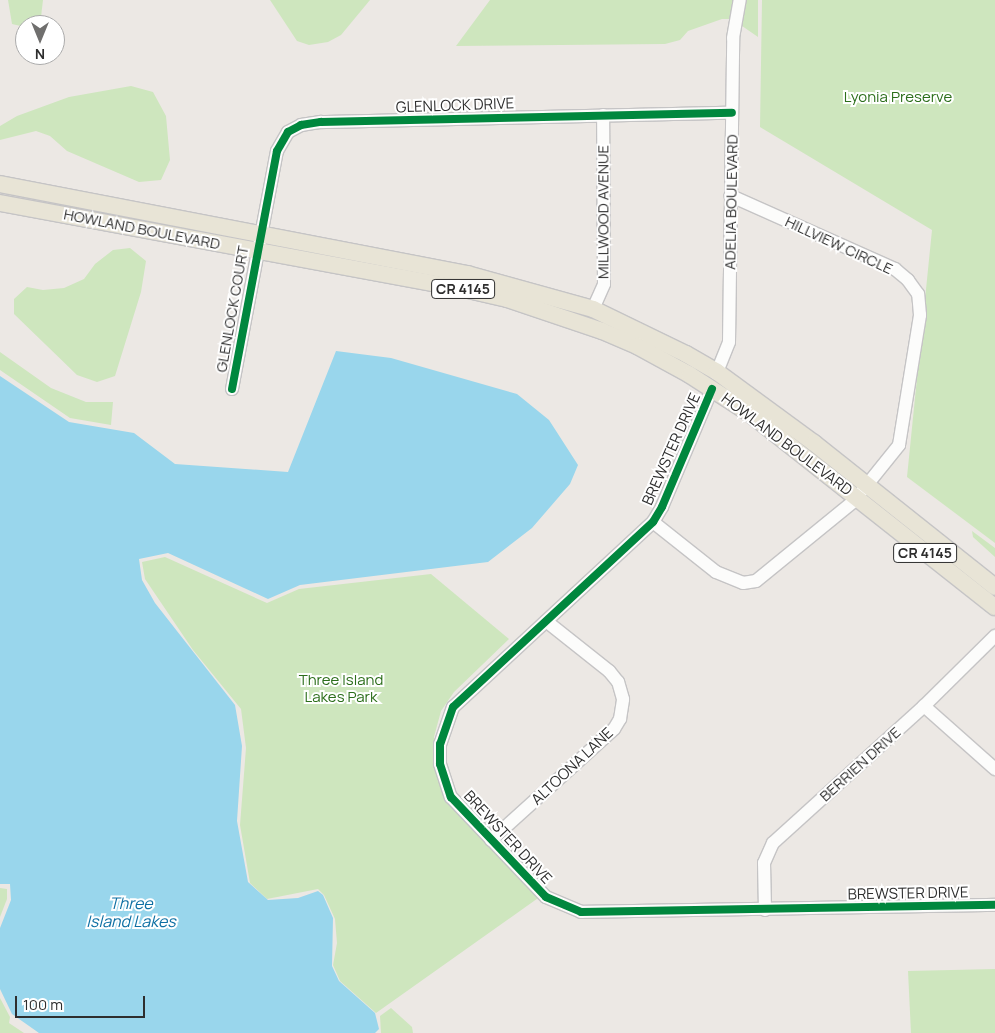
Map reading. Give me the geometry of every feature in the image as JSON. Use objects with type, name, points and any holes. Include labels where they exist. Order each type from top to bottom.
[{"type":"main road","name":"HOWLAND BOULEVARD","points":[[0,184],[501,281],[593,308],[686,354],[717,372],[863,491],[995,607]]},
{"type":"main road","name":"HOWLAND BOULEVARD","points":[[0,203],[507,299],[611,335],[690,375],[712,389],[863,491],[995,587]]},
{"type":"main road","points":[[690,375],[717,372]]},
{"type":"street","name":"ADELIA BOULEVARD","points":[[717,372],[729,342],[733,38],[740,0]]},
{"type":"street","name":"GLENLOCK DRIVE","points":[[260,234],[277,151],[288,132],[302,125],[603,114],[732,113]]},
{"type":"street","name":"MILLWOOD AVENUE","points":[[593,308],[604,284],[603,114]]},
{"type":"street","name":"HILLVIEW CIRCLE","points":[[653,522],[716,572],[743,584],[756,581],[863,491],[899,445],[920,315],[918,294],[908,280],[895,269],[732,196]]},
{"type":"street","name":"GLENLOCK COURT","points":[[232,389],[260,234]]},
{"type":"street","name":"BREWSTER DRIVE","points":[[712,389],[662,507],[653,522],[462,696],[444,726],[440,764],[444,781],[451,797],[546,897],[581,912],[765,910],[995,904]]},
{"type":"street","name":"ALTOONA LANE","points":[[491,840],[614,729],[620,719],[623,699],[618,682],[609,671],[546,620]]},
{"type":"street","name":"BERRIEN DRIVE","points":[[765,910],[764,863],[773,843],[924,706],[995,636]]},
{"type":"street","points":[[924,706],[995,769]]},
{"type":"green space","points":[[8,0],[43,0],[41,15],[15,15],[15,25],[12,24]]},
{"type":"green space","points":[[270,0],[370,0],[341,35],[328,42],[309,45],[297,41]]},
{"type":"green space","points":[[490,0],[758,0],[758,37],[732,19],[722,19],[688,31],[680,40],[665,44],[456,46]]},
{"type":"green space","name":"Lyonia Preserve","points":[[762,0],[995,0],[995,543],[907,477],[932,230],[760,127]]},
{"type":"green space","points":[[131,86],[153,92],[166,116],[170,160],[161,180],[139,182],[67,151],[50,136],[36,131],[0,140],[0,126],[17,116],[69,97]]},
{"type":"green space","points":[[130,248],[146,261],[141,292],[115,376],[97,382],[77,375],[14,314],[14,299],[27,287],[43,290],[64,288],[84,279],[95,264],[113,250]]},
{"type":"green space","points":[[0,352],[51,388],[86,402],[113,402],[111,425],[70,418],[0,370]]},
{"type":"green space","points":[[972,531],[995,548],[995,557],[973,537]]},
{"type":"green space","name":"Three Island Lakes Park","points":[[165,557],[267,603],[299,589],[431,574],[509,639],[454,692],[441,711],[434,737],[434,760],[441,780],[541,896],[376,1013],[340,981],[333,965],[337,943],[335,919],[324,895],[318,889],[267,899],[250,883],[240,825],[246,748],[241,709],[193,650],[145,579],[142,562]]},
{"type":"green space","points":[[0,888],[7,889],[7,899],[0,917]]},
{"type":"green space","points":[[995,969],[995,1033],[911,1033],[908,971]]},
{"type":"green space","points":[[0,998],[10,1017],[9,1023],[24,1033],[0,1033]]},
{"type":"green space","points":[[391,1008],[412,1027],[413,1033],[381,1033],[380,1016]]},
{"type":"water","name":"Three Island Lakes","points":[[336,351],[391,358],[517,394],[549,420],[578,465],[570,484],[532,528],[488,562],[300,585],[268,599],[168,553],[139,559],[142,580],[155,603],[235,705],[242,746],[237,821],[248,882],[268,900],[298,898],[318,891],[323,895],[333,918],[332,966],[339,981],[375,1013],[379,1029],[375,1033],[39,1033],[12,1014],[0,989],[0,928],[11,900],[10,884],[0,884],[0,376],[69,422],[134,433],[175,464],[288,472]]},
{"type":"cycle path","points":[[232,389],[277,151],[288,132],[301,125],[321,122],[732,113]]},
{"type":"cycle path","points":[[712,389],[662,507],[653,522],[453,707],[440,744],[440,764],[451,797],[546,897],[581,912],[995,905]]}]
